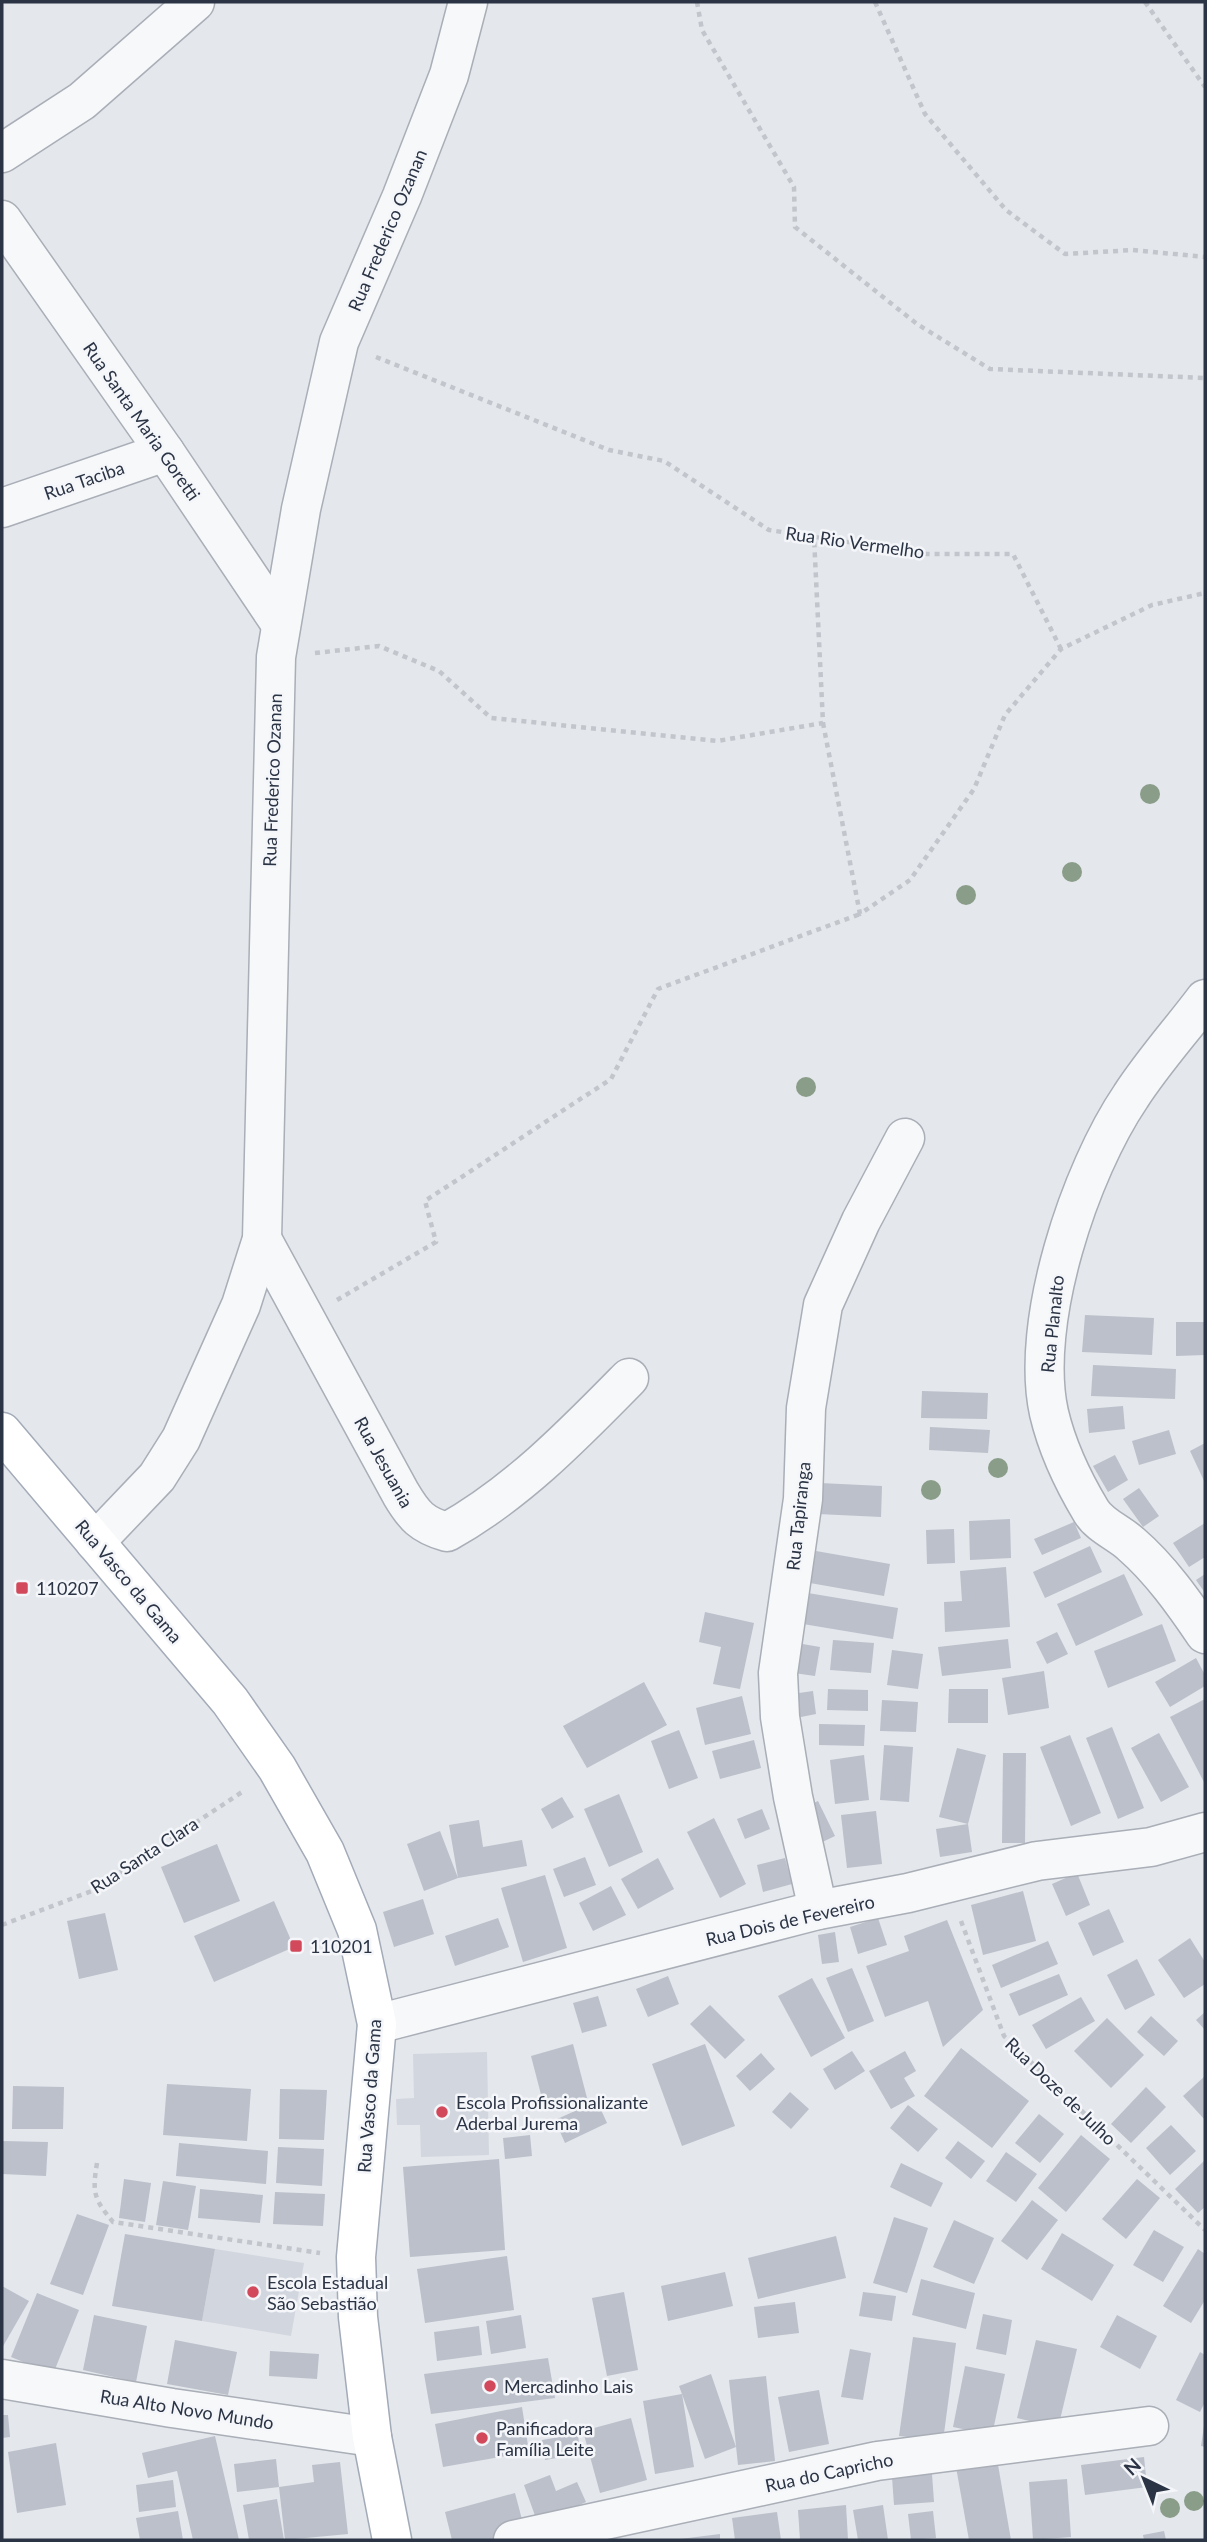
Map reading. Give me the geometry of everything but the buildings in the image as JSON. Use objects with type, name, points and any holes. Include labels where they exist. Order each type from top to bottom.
[{"type":"main road","name":"Rua Vasco da Gama","points":[[2,1432],[230,1701],[277,1768],[325,1852],[357,1930],[377,2024],[356,2257],[358,2317],[372,2437],[392,2540]]},
{"type":"street","points":[[2,153],[82,101],[195,2]]},
{"type":"street","name":"Rua Frederico Ozanan","points":[[95,1542],[157,1477],[181,1439],[241,1305],[262,1239],[278,640],[301,509],[340,342],[402,197],[449,75],[468,2]]},
{"type":"street","name":"Rua Santa Maria Goretti","points":[[2,220],[165,452],[278,640]]},
{"type":"street","name":"Rua Taciba","points":[[2,508],[165,452]]},
{"type":"street","name":"Rua Planalto","points":[[1205,999],[1130,1097],[1092,1167],[1053,1281],[1045,1372],[1049,1412],[1061,1452],[1093,1514],[1131,1543],[1154,1566],[1205,1634]]},
{"type":"street","name":"Rua Tapiranga","points":[[818,1910],[793,1797],[780,1717],[778,1673],[803,1499],[806,1408],[823,1305],[861,1222],[905,1138]]},
{"type":"street","name":"Rua Jesuania","points":[[262,1239],[415,1517],[428,1527],[447,1532],[478,1515],[551,1455],[629,1378]]},
{"type":"street","name":"Rua Dois de Fevereiro","points":[[377,2024],[818,1910],[947,1884],[1037,1861],[1151,1847],[1205,1832]]},
{"type":"street","name":"Rua Alto Novo Mundo","points":[[2,2379],[172,2408],[372,2437]]},
{"type":"street","name":"Rua do Capricho","points":[[513,2540],[578,2534],[877,2461],[1149,2426]]},
{"type":"path","points":[[697,2],[702,30],[794,187],[795,227],[917,324],[990,369],[1205,378]]},
{"type":"path","points":[[875,2],[925,114],[1006,211],[1065,254],[1133,250],[1205,257]]},
{"type":"path","points":[[1145,2],[1205,87]]},
{"type":"path","name":"Rua Rio Vermelho","points":[[340,342],[609,450],[664,461],[769,530],[927,554],[1013,554],[1061,649]]},
{"type":"path","points":[[814,537],[822,723],[860,914]]},
{"type":"path","points":[[307,1317],[436,1242],[425,1202],[611,1079],[658,989],[860,914],[910,880],[974,789],[1005,715],[1061,649],[1152,605],[1205,593]]},
{"type":"path","points":[[278,640],[379,646],[439,671],[491,718],[717,741],[822,723]]},
{"type":"path","name":"Rua Santa Clara","points":[[2,1925],[92,1891],[277,1768]]},
{"type":"path","name":"Rua Doze de Julho","points":[[947,1884],[1004,2036],[1205,2230]]},
{"type":"path","points":[[97,2163],[93,2189],[98,2204],[113,2222],[356,2257]]},
{"type":"shaded area","name":"Escola Profissionalizante Aderbal Jurema","points":[[487,2052],[489,2155],[421,2157],[420,2125],[397,2125],[396,2099],[414,2098],[413,2054]]},
{"type":"shaded area","name":"Escola Estadual São Sebastião","points":[[215,2249],[304,2263],[291,2336],[202,2321]]},
{"type":"place","name":"110207","points":[[22,1588]]},
{"type":"place","name":"110201","points":[[296,1946]]},
{"type":"place","name":"Escola Profissionalizante Aderbal Jurema","points":[[442,2112]]},
{"type":"place","name":"Escola Estadual São Sebastião","points":[[253,2292]]},
{"type":"place","name":"Mercadinho Lais","points":[[490,2386]]},
{"type":"place","name":"Panificadora Família Leite","points":[[482,2438]]}]
